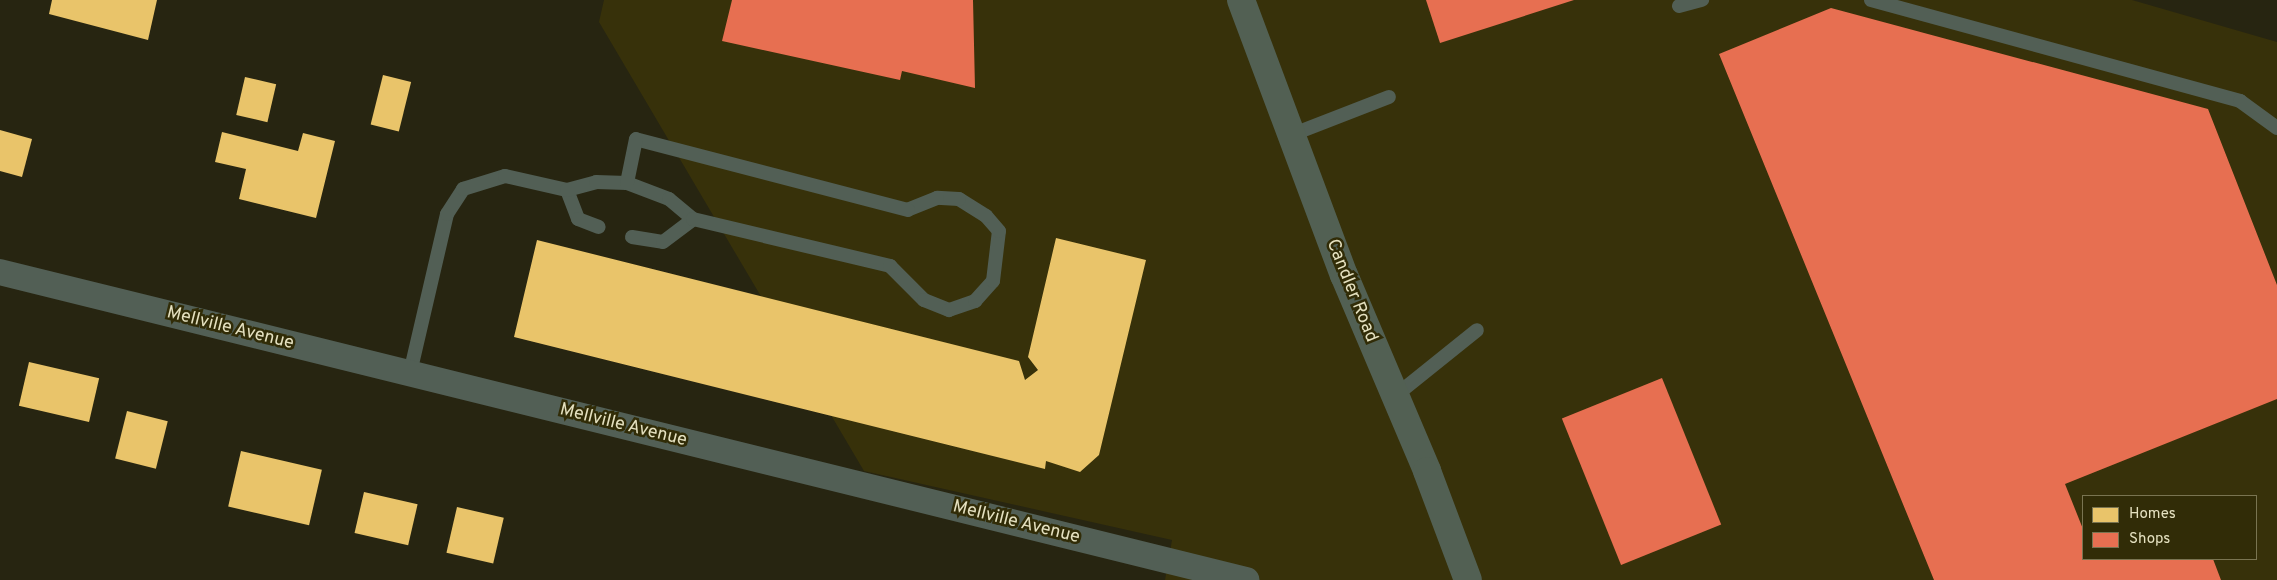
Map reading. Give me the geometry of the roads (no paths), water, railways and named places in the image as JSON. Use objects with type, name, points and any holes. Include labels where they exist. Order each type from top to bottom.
[{"type":"main road","name":"Candler Road","points":[[1241,0],[1344,275],[1395,396],[1468,580]]},
{"type":"street","name":"Mellville Avenue","points":[[0,272],[1237,579]]},
{"type":"lane","points":[[1679,6],[1702,0]]},
{"type":"lane","points":[[1871,0],[2240,101],[2277,128]]},
{"type":"lane","points":[[1291,136],[1389,97]]},
{"type":"lane","points":[[410,373],[448,214],[463,189],[506,176],[566,190],[596,182],[627,182],[669,199],[692,220],[890,266],[924,300],[948,310],[975,301],[993,281],[999,231],[986,216],[960,199],[937,198],[908,210],[636,139],[627,182]]},
{"type":"lane","points":[[566,190],[578,219],[599,227]]},
{"type":"lane","points":[[632,237],[663,242],[692,220]]},
{"type":"lane","points":[[1395,396],[1477,330]]}]
